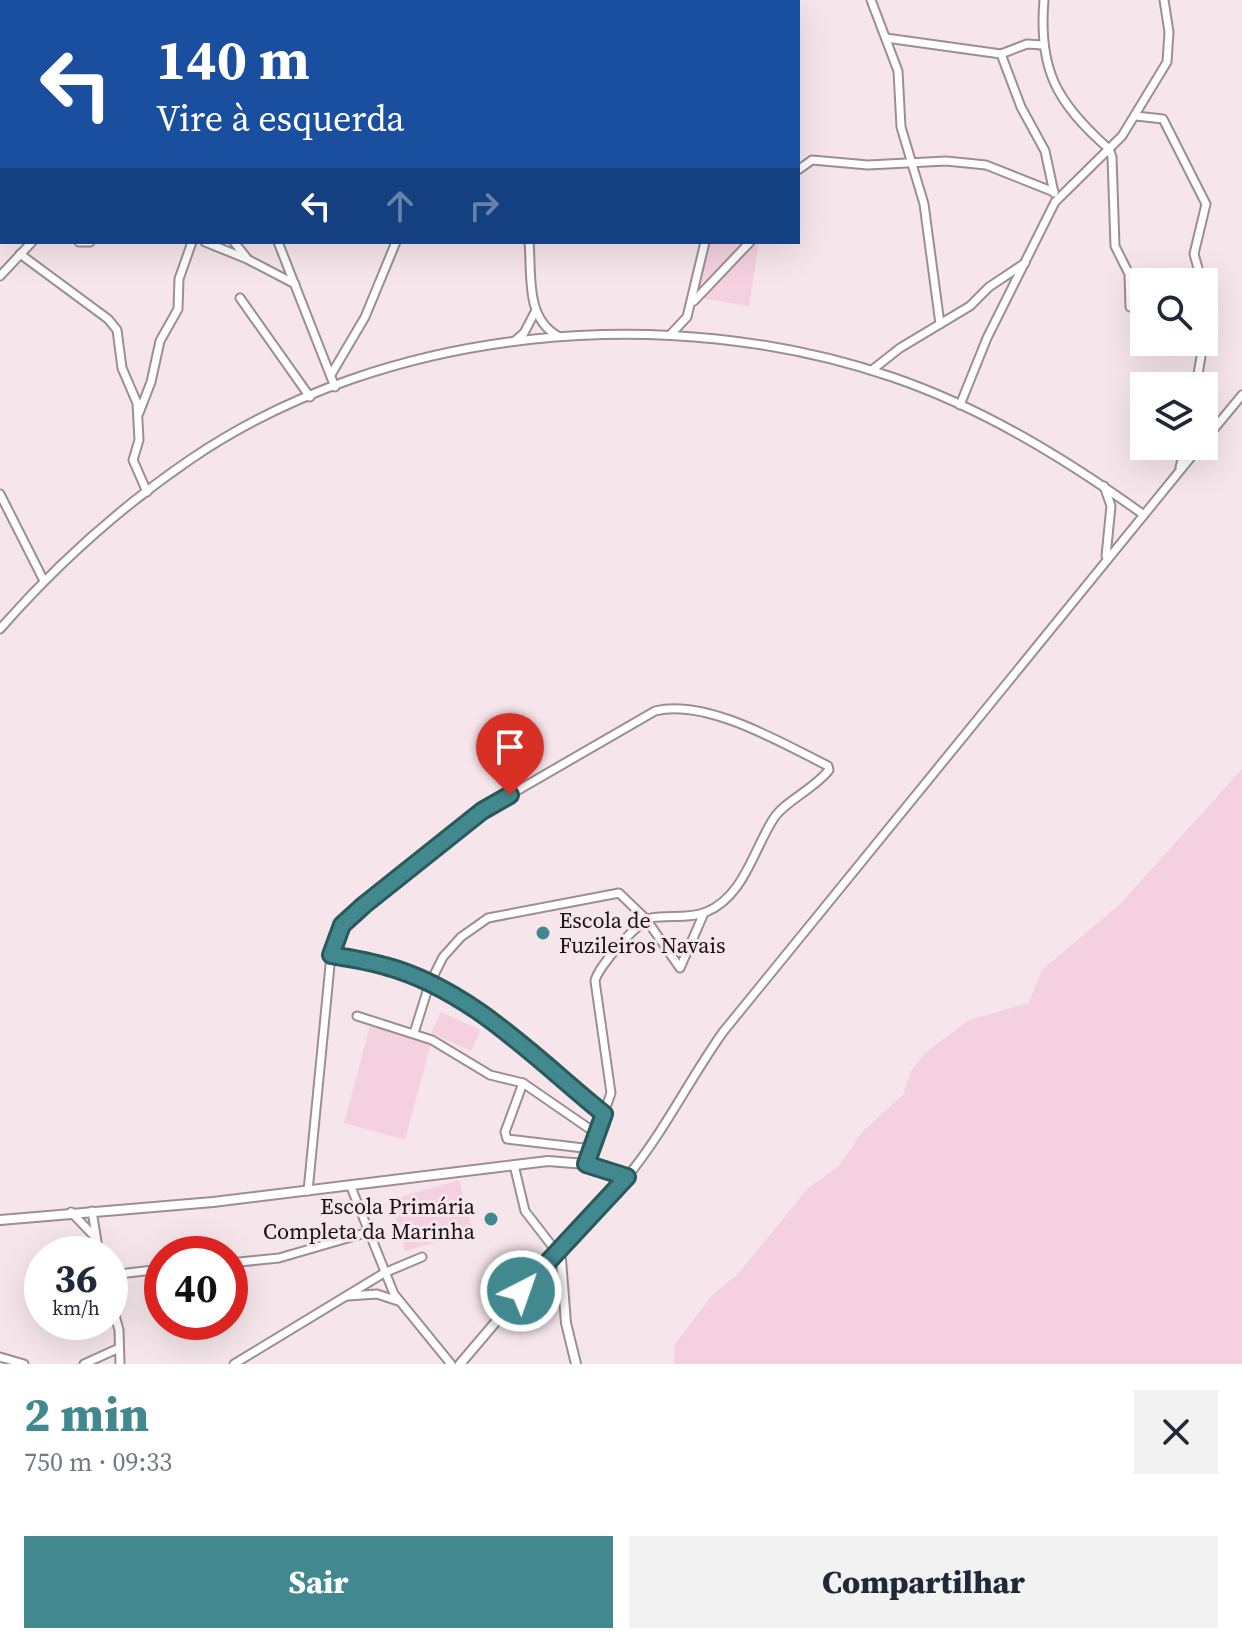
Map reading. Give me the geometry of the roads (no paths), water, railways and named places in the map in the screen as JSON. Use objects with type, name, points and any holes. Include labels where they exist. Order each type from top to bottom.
[{"type":"street","points":[[871,0],[898,71],[901,127],[914,164],[932,250],[940,324]]},
{"type":"street","points":[[1044,0],[1042,45],[1064,104],[1109,149],[1115,246],[1129,274],[1130,307]]},
{"type":"street","points":[[960,405],[987,338],[1055,202],[1109,149],[1136,116],[1167,62],[1169,32],[1164,0]]},
{"type":"street","points":[[886,38],[936,42],[961,50],[1001,54],[1027,44],[1042,45]]},
{"type":"street","points":[[1001,54],[1021,107],[1045,151],[1055,202]]},
{"type":"street","points":[[1136,116],[1163,119],[1204,197],[1205,215],[1194,254],[1198,268]]},
{"type":"street","points":[[800,169],[812,160],[868,165],[946,161],[986,165],[1054,192]]},
{"type":"street","points":[[0,276],[30,244]]},
{"type":"street","points":[[139,413],[151,382],[160,341],[178,309],[179,279],[191,244]]},
{"type":"street","points":[[210,244],[297,285]]},
{"type":"street","points":[[236,244],[247,259]]},
{"type":"street","points":[[279,244],[335,387]]},
{"type":"street","points":[[332,373],[365,317],[395,244]]},
{"type":"street","points":[[529,244],[535,312],[542,326],[558,336]]},
{"type":"street","points":[[671,334],[687,317],[705,244]]},
{"type":"street","points":[[692,303],[748,244]]},
{"type":"street","points":[[20,254],[112,324],[119,340],[122,368],[139,413],[139,440],[133,460],[147,492]]},
{"type":"street","points":[[872,371],[970,306],[989,287],[1026,262]]},
{"type":"street","points":[[240,298],[310,397]]},
{"type":"street","points":[[516,340],[524,333],[535,312]]},
{"type":"street","points":[[687,317],[689,328],[695,336]]},
{"type":"street","points":[[0,629],[91,534],[192,458],[232,435],[335,387],[445,353],[516,340],[558,336],[695,336],[749,341],[872,371],[960,405],[1019,434],[1104,486],[1144,515]]},
{"type":"street","points":[[1218,424],[1242,395]]},
{"type":"street","points":[[1178,473],[1182,460]]},
{"type":"street","points":[[460,1364],[558,1249],[627,1177],[656,1141],[690,1080],[723,1032],[1189,460]]},
{"type":"street","points":[[1104,486],[1111,506],[1111,538],[1106,558]]},
{"type":"street","points":[[0,494],[44,581]]},
{"type":"street","points":[[308,1191],[331,955],[342,925],[482,811],[655,711],[672,707],[721,718],[829,768],[806,795],[785,806],[773,819],[757,857],[730,892],[704,913],[680,968],[646,919],[626,897],[611,893],[488,918],[461,937],[443,957],[429,985],[414,1033]]},
{"type":"street","points":[[586,1164],[611,1093],[596,975],[646,919],[704,913]]},
{"type":"street","points":[[331,955],[388,966],[429,985],[498,1025],[604,1114]]},
{"type":"street","points":[[357,1016],[432,1040],[490,1075],[523,1083],[597,1134]]},
{"type":"street","points":[[523,1083],[505,1132],[507,1139],[592,1149]]},
{"type":"street","points":[[0,1220],[351,1187],[548,1161],[586,1164],[627,1177]]},
{"type":"street","points":[[514,1165],[525,1211],[558,1249],[566,1323],[576,1364]]},
{"type":"street","points":[[351,1187],[372,1231],[384,1273],[400,1302],[451,1364]]},
{"type":"street","points":[[92,1211],[95,1236]]},
{"type":"street","points":[[71,1212],[93,1236]]},
{"type":"street","points":[[248,1261],[279,1258],[372,1231]]},
{"type":"street","points":[[234,1364],[384,1273],[422,1257]]},
{"type":"street","points":[[345,1297],[377,1294],[400,1302]]},
{"type":"street","points":[[118,1340],[120,1364]]},
{"type":"street","points":[[84,1364],[117,1349]]},
{"type":"street","points":[[0,1357],[24,1364]]},
{"type":"place","name":"Escola de Fuzileiros Navais","points":[[543,933]]},
{"type":"place","name":"Escola Primária Completa da Marinha","points":[[491,1219]]}]
